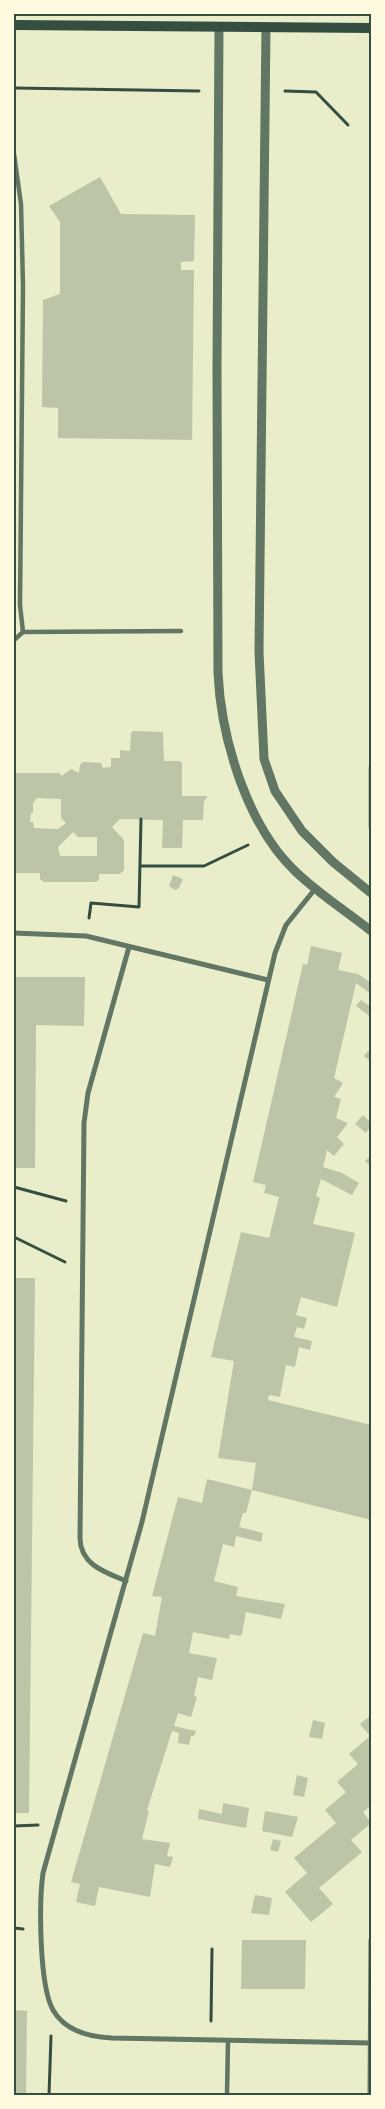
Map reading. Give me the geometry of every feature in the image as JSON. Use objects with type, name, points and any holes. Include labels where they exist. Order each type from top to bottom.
[{"type":"main road","points":[[14,25],[371,28]]},
{"type":"street","points":[[219,27],[216,370],[219,698],[231,751],[253,808],[267,836],[294,872],[371,931]]},
{"type":"street","points":[[266,27],[259,642],[260,722],[264,759],[275,791],[302,831],[332,862],[371,893]]},
{"type":"street","points":[[14,154],[21,204],[20,605],[22,632]]},
{"type":"street","points":[[14,640],[22,632],[181,631]]},
{"type":"street","points":[[315,889],[286,925],[279,938],[268,980],[142,1522],[43,1873],[40,1904],[42,1947],[44,1976],[52,2010],[71,2028],[85,2035],[97,2037],[370,2043]]},
{"type":"street","points":[[14,933],[86,936],[268,980]]},
{"type":"street","points":[[126,1581],[99,1569],[85,1558],[80,1549],[83,1140],[88,1093],[129,947]]},
{"type":"street","points":[[370,2095],[371,1940]]},
{"type":"street","points":[[228,2040],[228,2095]]},
{"type":"path","points":[[14,88],[219,90]]},
{"type":"path","points":[[264,91],[316,92],[348,125]]},
{"type":"path","points":[[86,936],[92,903],[138,908],[141,866],[141,819]]},
{"type":"path","points":[[141,866],[204,866],[267,836]]},
{"type":"path","points":[[14,1187],[82,1205]]},
{"type":"path","points":[[14,1237],[82,1269]]},
{"type":"path","points":[[211,2040],[212,1949]]},
{"type":"path","points":[[49,2095],[52,2010]]},
{"type":"building","points":[[100,177],[121,214],[195,215],[194,261],[181,262],[181,270],[194,270],[192,440],[58,438],[58,408],[42,407],[43,300],[60,294],[60,222],[49,206]]},
{"type":"building","points":[[133,731],[163,732],[164,761],[180,761],[182,763],[182,796],[208,796],[204,801],[203,820],[183,820],[182,848],[162,848],[163,820],[120,819],[112,827],[124,840],[124,870],[120,874],[99,874],[99,880],[95,882],[44,882],[40,879],[40,873],[14,873],[14,773],[59,773],[62,776],[71,769],[79,773],[80,765],[83,762],[101,763],[103,768],[111,767],[111,758],[120,758],[120,750],[130,751],[131,733]],"holes":[[[37,798],[61,799],[61,818],[66,823],[58,829],[34,828],[33,822],[30,822],[31,813],[33,813],[33,803]],[[73,832],[78,837],[97,837],[97,856],[60,856],[58,847]]]},
{"type":"building","points":[[368,767],[371,767],[371,828],[368,828]]},
{"type":"building","points":[[173,875],[183,879],[179,888],[175,890],[169,886]]},
{"type":"building","points":[[311,946],[342,953],[338,970],[358,974],[371,983],[371,994],[356,983],[334,1078],[343,1083],[334,1097],[341,1099],[336,1118],[348,1123],[337,1137],[344,1144],[334,1156],[327,1150],[323,1167],[342,1173],[359,1183],[352,1195],[321,1179],[316,1196],[320,1198],[313,1224],[355,1233],[337,1307],[301,1297],[296,1315],[307,1318],[304,1329],[297,1327],[294,1337],[312,1341],[310,1350],[299,1347],[295,1367],[286,1365],[280,1397],[269,1395],[268,1400],[371,1425],[371,1520],[252,1490],[256,1463],[218,1458],[234,1361],[211,1357],[241,1232],[269,1238],[279,1197],[264,1193],[266,1185],[253,1182],[303,964],[307,965]]},
{"type":"building","points":[[14,977],[85,977],[84,1026],[36,1025],[35,1168],[14,1168]]},
{"type":"building","points":[[361,1000],[371,1007],[371,1017],[356,1006]]},
{"type":"building","points":[[368,1051],[371,1054],[371,1062],[364,1056]]},
{"type":"building","points":[[363,1115],[371,1123],[366,1133],[355,1124]]},
{"type":"building","points":[[369,1157],[371,1159],[371,1166],[365,1161]]},
{"type":"building","points":[[14,1278],[35,1278],[29,1813],[14,1813]]},
{"type":"building","points":[[207,1479],[252,1490],[246,1513],[243,1513],[239,1527],[263,1533],[261,1542],[236,1536],[234,1547],[223,1544],[214,1581],[238,1587],[236,1596],[285,1604],[281,1619],[246,1612],[242,1634],[240,1636],[230,1634],[229,1639],[193,1632],[189,1653],[217,1658],[212,1680],[198,1677],[194,1696],[197,1697],[191,1717],[178,1713],[174,1726],[196,1731],[194,1736],[191,1736],[189,1745],[178,1743],[179,1733],[172,1731],[147,1810],[149,1811],[142,1839],[170,1843],[167,1856],[173,1857],[170,1867],[155,1864],[150,1897],[99,1887],[95,1906],[76,1902],[80,1884],[71,1882],[143,1633],[155,1636],[162,1597],[152,1596],[178,1497],[202,1503]]},
{"type":"building","points":[[371,1715],[371,1805],[363,1812],[371,1823],[351,1840],[362,1852],[319,1888],[333,1904],[311,1922],[285,1892],[307,1873],[294,1858],[336,1823],[325,1810],[346,1792],[337,1782],[358,1764],[349,1754],[370,1736],[360,1724]]},
{"type":"building","points":[[313,1720],[325,1723],[322,1739],[309,1737]]},
{"type":"building","points":[[297,1775],[308,1778],[304,1797],[293,1795]]},
{"type":"building","points":[[223,1803],[249,1808],[246,1828],[198,1819],[199,1809],[222,1814]]},
{"type":"building","points":[[265,1811],[298,1817],[292,1837],[262,1831]]},
{"type":"building","points":[[273,1839],[281,1841],[278,1852],[270,1850]]},
{"type":"building","points":[[255,1895],[272,1898],[269,1915],[251,1913]]},
{"type":"building","points":[[242,1940],[306,1940],[305,1989],[241,1989]]},
{"type":"building","points":[[14,2010],[27,2011],[26,2095],[14,2095]]}]
